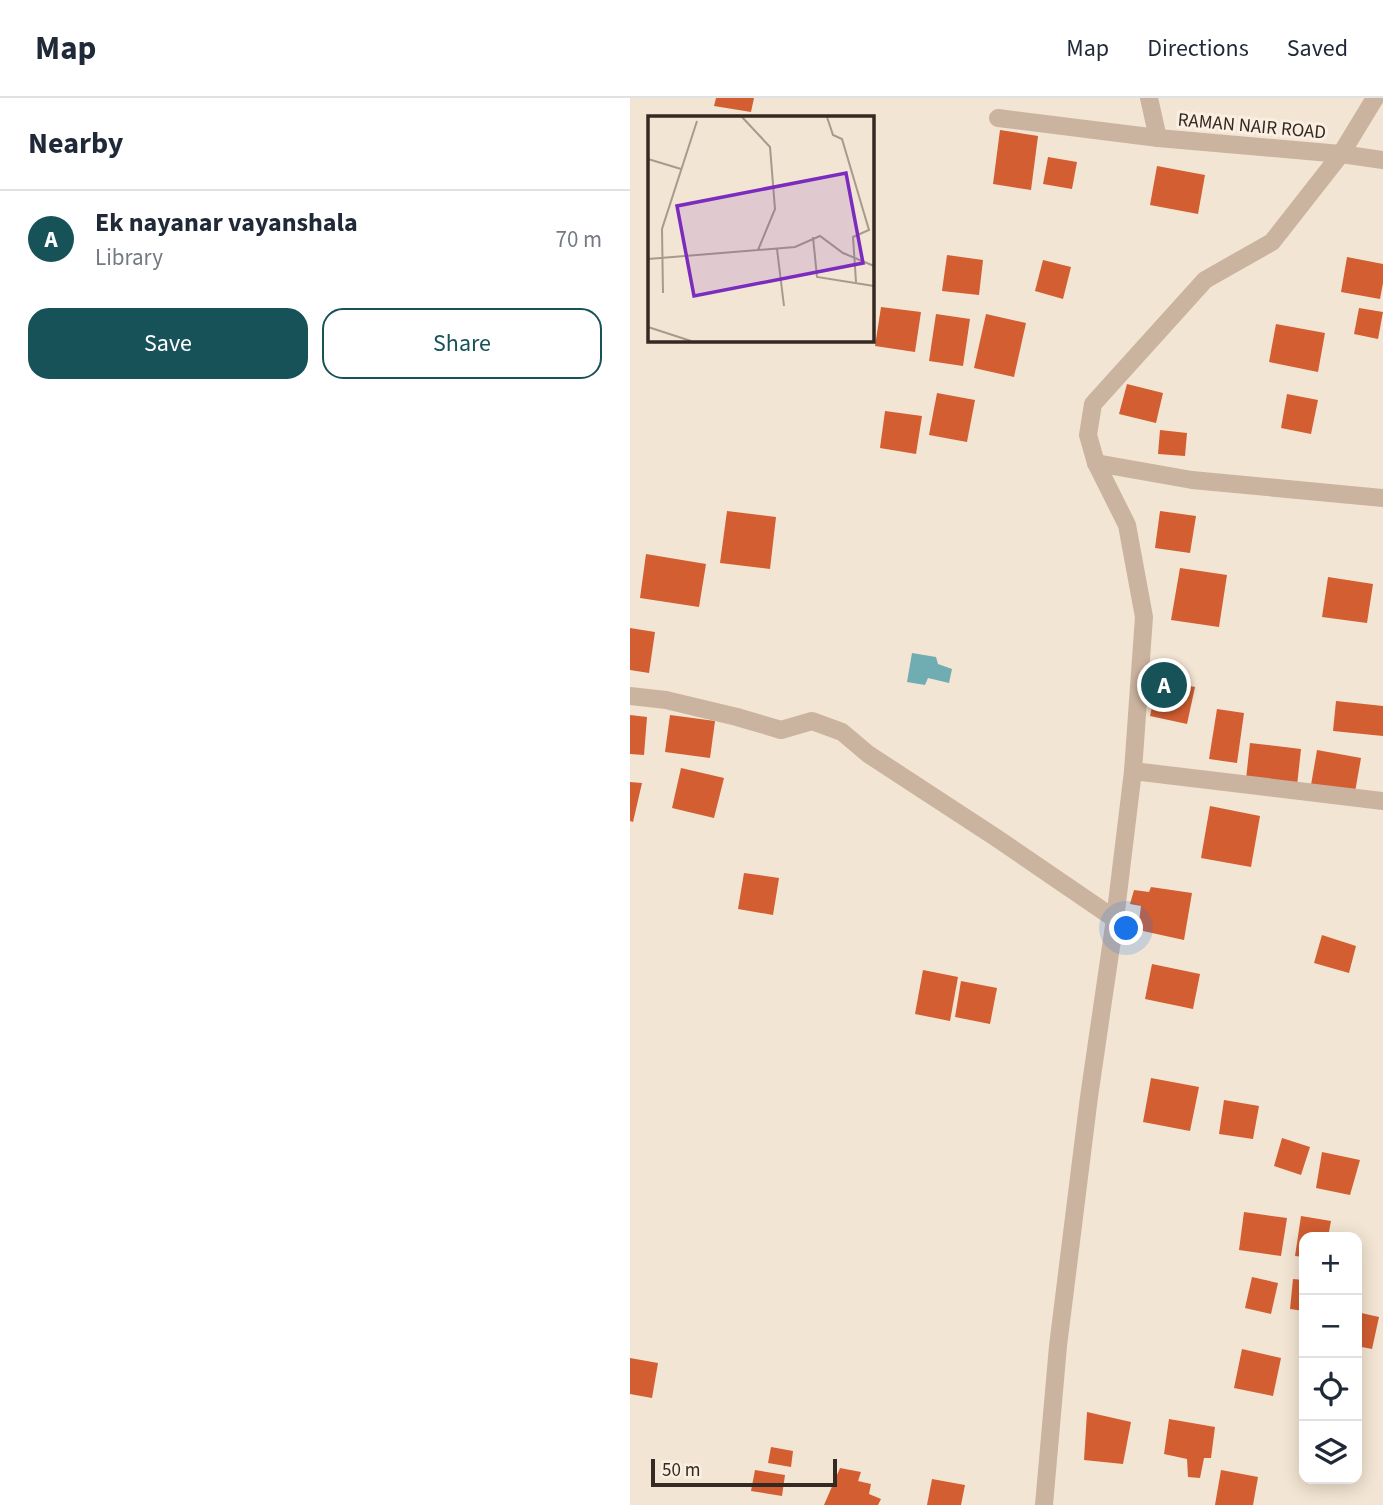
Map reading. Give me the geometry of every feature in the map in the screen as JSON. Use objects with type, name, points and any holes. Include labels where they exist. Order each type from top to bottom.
[{"type":"street","name":"RAMAN NAIR ROAD","points":[[1149,98],[1158,138],[1383,160]]},
{"type":"street","points":[[1044,1505],[1058,1346],[1133,771],[1144,617],[1127,525],[1096,464],[1088,435],[1093,404],[1205,279],[1272,242],[1342,154],[1376,98]]},
{"type":"street","points":[[998,118],[1158,138]]},
{"type":"street","points":[[1096,464],[1192,480],[1383,498]]},
{"type":"street","points":[[630,696],[666,700],[781,730],[812,721],[842,732],[868,754],[1115,919]]},
{"type":"street","points":[[1133,771],[1383,802]]},
{"type":"water","points":[[912,653],[936,657],[938,664],[952,669],[949,683],[928,678],[925,685],[907,682]]},
{"type":"building","points":[[716,98],[754,98],[751,112],[714,106]]},
{"type":"building","points":[[1000,130],[1038,136],[1031,190],[993,184]]},
{"type":"building","points":[[1048,157],[1077,162],[1072,189],[1043,184]]},
{"type":"building","points":[[1157,166],[1205,175],[1198,214],[1150,205]]},
{"type":"building","points":[[947,255],[983,260],[979,295],[942,291]]},
{"type":"building","points":[[1347,257],[1383,264],[1380,299],[1341,292]]},
{"type":"building","points":[[1043,260],[1071,267],[1063,299],[1035,291]]},
{"type":"building","points":[[881,307],[921,312],[915,352],[875,346]]},
{"type":"building","points":[[1359,308],[1383,312],[1378,339],[1354,334]]},
{"type":"building","points":[[936,314],[970,319],[963,366],[929,361]]},
{"type":"building","points":[[986,314],[1026,323],[1014,377],[974,368]]},
{"type":"building","points":[[1276,324],[1325,333],[1318,372],[1269,362]]},
{"type":"building","points":[[1127,384],[1163,393],[1156,423],[1119,414]]},
{"type":"building","points":[[937,393],[975,400],[967,442],[929,435]]},
{"type":"building","points":[[1287,394],[1318,400],[1311,434],[1281,428]]},
{"type":"building","points":[[885,411],[922,416],[916,454],[880,448]]},
{"type":"building","points":[[1160,430],[1187,433],[1185,456],[1158,454]]},
{"type":"building","points":[[727,511],[776,517],[770,569],[720,563]]},
{"type":"building","points":[[1160,511],[1196,516],[1190,553],[1155,548]]},
{"type":"building","points":[[646,554],[706,564],[699,607],[640,598]]},
{"type":"building","points":[[1180,568],[1227,575],[1219,627],[1171,620]]},
{"type":"building","points":[[1328,577],[1373,584],[1367,623],[1322,617]]},
{"type":"building","points":[[630,628],[655,632],[649,673],[630,670]]},
{"type":"building","points":[[1158,680],[1195,687],[1187,724],[1150,716]]},
{"type":"building","points":[[1336,701],[1383,706],[1383,736],[1333,731]]},
{"type":"building","points":[[1217,709],[1244,713],[1237,763],[1209,759]]},
{"type":"building","points":[[630,715],[647,717],[644,755],[630,754]]},
{"type":"building","points":[[670,715],[715,721],[710,758],[665,752]]},
{"type":"building","points":[[1250,743],[1301,749],[1297,786],[1246,779]]},
{"type":"building","points":[[1317,750],[1361,758],[1355,792],[1311,785]]},
{"type":"building","points":[[681,768],[724,778],[714,818],[672,808]]},
{"type":"building","points":[[630,782],[642,783],[633,822],[630,821]]},
{"type":"building","points":[[1210,806],[1260,816],[1251,867],[1201,858]]},
{"type":"building","points":[[744,873],[779,878],[773,915],[738,909]]},
{"type":"building","points":[[1151,887],[1192,893],[1184,940],[1143,931],[1139,922],[1141,906],[1130,904],[1134,890],[1149,892]]},
{"type":"building","points":[[1322,935],[1356,946],[1349,973],[1314,963]]},
{"type":"building","points":[[1152,964],[1200,974],[1193,1009],[1145,999]]},
{"type":"building","points":[[923,970],[958,977],[950,1021],[915,1014]]},
{"type":"building","points":[[961,981],[997,988],[990,1024],[955,1017]]},
{"type":"building","points":[[1151,1078],[1199,1087],[1190,1131],[1143,1122]]},
{"type":"building","points":[[1224,1100],[1259,1106],[1253,1139],[1219,1134]]},
{"type":"building","points":[[1282,1138],[1310,1147],[1301,1175],[1274,1166]]},
{"type":"building","points":[[1322,1152],[1360,1160],[1350,1195],[1316,1188]]},
{"type":"building","points":[[1244,1212],[1287,1218],[1281,1256],[1239,1250]]},
{"type":"building","points":[[1301,1216],[1331,1221],[1329,1232],[1299,1232],[1299,1256],[1295,1256]]},
{"type":"building","points":[[1252,1277],[1278,1283],[1271,1314],[1245,1308]]},
{"type":"building","points":[[1293,1279],[1299,1280],[1299,1310],[1290,1309]]},
{"type":"building","points":[[1362,1313],[1379,1317],[1372,1349],[1362,1347]]},
{"type":"building","points":[[1242,1349],[1281,1358],[1273,1396],[1234,1388]]},
{"type":"building","points":[[630,1358],[658,1363],[652,1398],[630,1394]]},
{"type":"building","points":[[1087,1412],[1131,1422],[1123,1464],[1084,1460]]},
{"type":"building","points":[[1169,1419],[1215,1427],[1211,1458],[1204,1458],[1200,1478],[1188,1477],[1187,1459],[1164,1454]]},
{"type":"building","points":[[771,1447],[793,1451],[791,1467],[768,1463]]},
{"type":"building","points":[[840,1468],[861,1472],[858,1481],[871,1484],[869,1494],[881,1499],[878,1505],[824,1505]]},
{"type":"building","points":[[755,1470],[785,1475],[782,1496],[751,1491]]},
{"type":"building","points":[[1221,1470],[1258,1477],[1253,1505],[1215,1505]]},
{"type":"building","points":[[932,1479],[965,1485],[961,1505],[927,1505]]},
{"type":"place","name":"Ek nayanar vayanshala","points":[[1164,685]]}]
